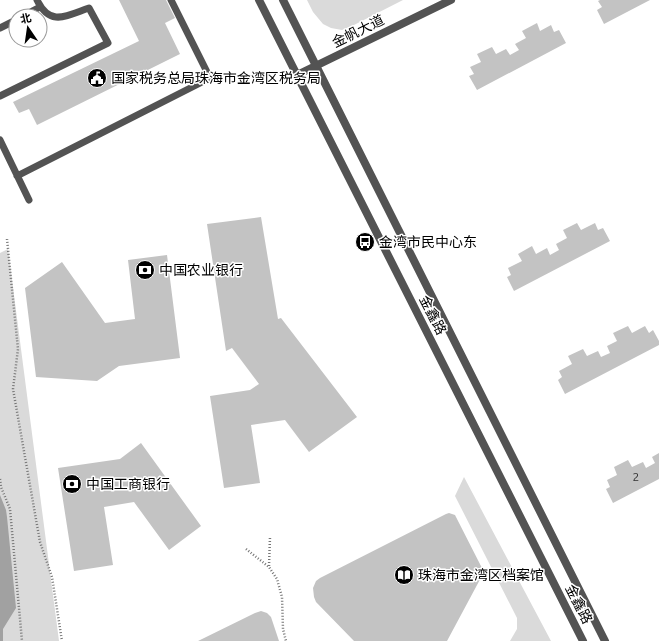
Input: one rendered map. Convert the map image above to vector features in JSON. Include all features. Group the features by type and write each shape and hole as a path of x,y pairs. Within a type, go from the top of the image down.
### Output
{"street":[{"name":"金鑫路","path":"259,0 579,637 583,641"},
{"name":"金鑫路","path":"283,0 605,641"},
{"name":"金帆大道","path":"297,76 451,0"},
{"path":"598,627 612,641"}],"lane":[{"path":"37,0 40,8"},
{"path":"17,176 210,78 171,0"},
{"path":"0,96 108,43 89,8 60,18 54,18 48,15"},
{"path":"0,140 29,200"}],"path":[{"path":"7,240 18,349 13,389 40,542 52,577 62,641"},
{"path":"0,479 1,487 10,509 22,641"},
{"path":"269,567 270,537"},
{"path":"246,549 269,567 277,579 282,597 283,629 286,641"}],"shaded area":[{"path":"307,0 403,0 342,30 331,28 323,24 313,12"},
{"path":"8,249 59,641 0,641 0,253"},
{"path":"464,477 551,641 510,641 517,629 517,618 455,496"},
{"path":"0,495 7,517 16,608 3,629 3,641 0,641"}],"building":[{"name":"国家税务总局珠海市金湾区税务局","path":"119,0 166,0 175,18 165,23 180,54 37,125 29,109 19,113 13,102 139,41"},
{"path":"650,0 604,24 597,10 602,7 598,1"},
{"path":"537,23 540,31 551,25 554,32 559,30 566,43 477,90 469,76 474,74 470,67 481,62 477,54 492,47 496,54 506,49 510,55 519,50 515,44 526,38 522,31"},
{"path":"261,217 278,319 281,318 357,417 309,452 285,420 251,425 260,483 224,488 210,396 250,390 259,384 232,348 226,351 207,224"},
{"path":"577,223 581,230 595,223 598,230 603,228 610,241 514,291 507,277 511,275 508,268 522,261 518,254 532,246 536,254 547,248 550,255 559,250 556,244 567,238 563,230"},
{"path":"167,255 180,358 119,366 97,381 36,377 25,288 62,262 105,323 135,319 128,260"},
{"path":"628,326 632,333 645,326 649,333 653,330 659,341 659,345 565,394 558,380 562,377 559,371 572,364 568,356 583,349 587,356 598,351 601,357 610,353 607,346 617,341 613,333"},
{"path":"141,443 201,526 169,550 134,502 104,507 113,565 74,571 58,468 120,459"},
{"path":"659,453 659,479 613,503 606,489 610,487 607,480 617,475 614,467 628,460 632,467 643,462 646,468 655,463 652,457"},
{"name":"珠海市金湾区档案馆","path":"449,513 455,515 484,572 447,641 354,641 316,602 313,588 316,581 320,578"},
{"path":"261,611 267,613 271,617 279,641 198,641 255,613"}],"place":[{"name":"国家税务总局珠海市金湾区税务局","path":"97,78"},
{"name":"金湾市民中心东","path":"365,242"},
{"name":"中国农业银行","path":"145,270"},
{"name":"中国工商银行","path":"72,484"},
{"name":"珠海市金湾区档案馆","path":"404,575"}]}
